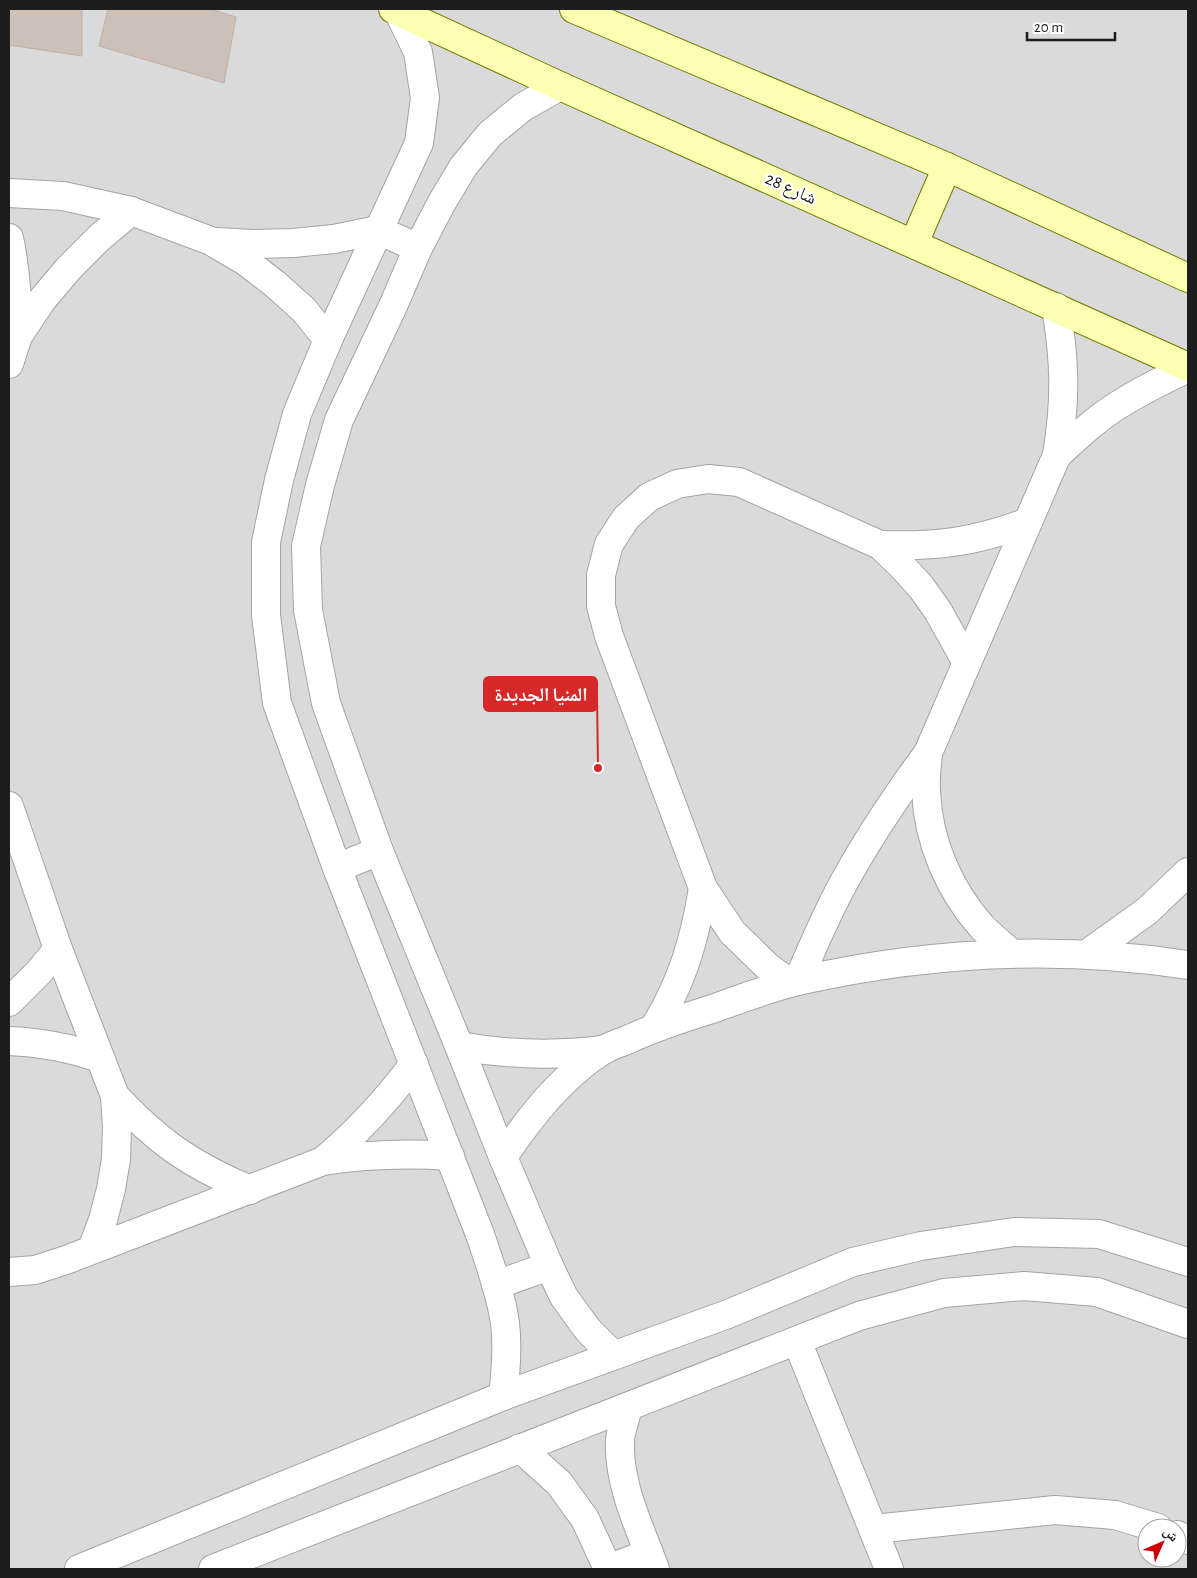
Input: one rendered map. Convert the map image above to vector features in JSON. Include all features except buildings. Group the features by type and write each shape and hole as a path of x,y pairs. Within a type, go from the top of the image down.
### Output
{"street":[{"path":"574,9 947,167 1188,278"},
{"path":"395,10 418,52 425,98 419,144 328,340 297,414 266,542 266,615 277,703 337,868 481,1237 496,1285 505,1322 507,1359 503,1396"},
{"name":"شارع 28","path":"395,10 560,86 1188,367"},
{"path":"560,86 523,106 490,134 463,167 418,248 339,420 320,485 306,546 308,610 326,702 379,851 460,1046 502,1157 564,1297 588,1330 613,1355"},
{"path":"914,243 947,167"},
{"path":"9,193 63,196 131,211 211,241 244,261 275,284 304,310 328,340"},
{"path":"9,364 18,336 42,300 69,268 99,238 131,211"},
{"path":"211,241 252,244 293,243 378,230 418,248"},
{"path":"9,238 18,299 18,336"},
{"path":"794,982 846,878 897,795 928,753 1057,455 1063,418 1064,381 1062,344 1056,307"},
{"path":"1057,455 1087,428 1119,404 1153,384 1188,367"},
{"path":"794,982 769,968 732,932 703,888 609,636 601,606 601,575 609,544 626,518 649,497 677,484 708,478 739,482 880,545 902,565 921,587 938,611 967,663"},
{"path":"880,545 940,545 970,540 1028,522"},
{"path":"928,753 926,790 930,828 942,864 959,897 982,927 1010,953"},
{"path":"9,806 58,949 115,1096 116,1158 108,1204 92,1249"},
{"path":"337,868 379,851"},
{"path":"1087,954 1147,912 1188,872"},
{"path":"654,1028 669,1003 684,968 698,918 703,888"},
{"path":"9,1002 39,972 58,949"},
{"path":"502,1157 538,1109 580,1068 604,1050 654,1028 794,982 876,966 939,958 1010,953 1087,954 1156,960 1188,966"},
{"path":"9,1041 40,1043 100,1058"},
{"path":"460,1046 517,1054 575,1053 604,1050"},
{"path":"323,1161 372,1116 414,1064"},
{"path":"115,1096 137,1120 162,1142 190,1161 219,1177 250,1190"},
{"path":"9,1272 35,1270 323,1161 354,1156 386,1154 450,1156"},
{"path":"79,1569 503,1396 728,1314 853,1262 921,1246 1014,1232 1100,1234 1188,1262"},
{"path":"496,1285 549,1266"},
{"path":"213,1569 859,1316 944,1294 1024,1286 1097,1292 1188,1324"},
{"path":"797,1341 889,1569"},
{"path":"520,1448 558,1483 585,1519 608,1569 652,1561 628,1500 622,1464 620,1439 628,1407"},
{"path":"874,1529 1055,1510 1115,1515 1137,1522"}],"shaded area":[{"path":"9,9 1188,9 1188,1569 9,1569"}],"place":[{"name":"المنيا الجديدة","path":"598,768"}]}
